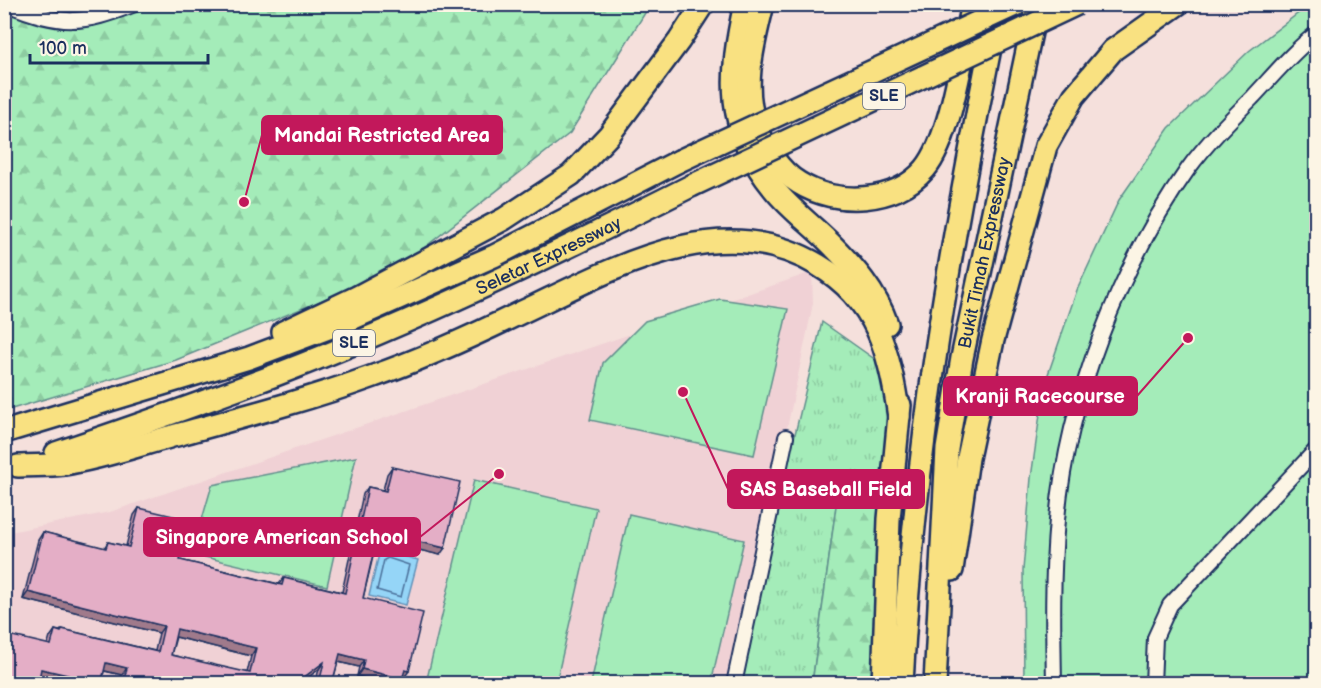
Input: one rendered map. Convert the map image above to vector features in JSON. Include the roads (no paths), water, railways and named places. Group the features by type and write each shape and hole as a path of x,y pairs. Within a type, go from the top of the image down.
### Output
{"highway":[{"path":"680,41 683,19 691,4"},
{"path":"249,358 286,330 357,297 504,219 571,175 609,135 680,41 703,4"},
{"path":"745,4 732,78 737,121 758,168 769,183 854,267 876,298 885,319 899,369 899,417 889,519 883,684"},
{"path":"763,4 754,44 749,86 755,124 773,159 796,182 828,196 848,198 881,195 896,189 924,170 933,157 941,142 973,4"},
{"name":"Bukit Timah Expressway","path":"902,684 907,580 935,355 970,146 999,4"},
{"path":"4,432 249,358 347,321 484,261 679,161 1017,4"},
{"name":"Seletar Expressway","path":"11,467 269,378 408,320 561,251 691,186 1077,4"},
{"path":"941,611 954,564 968,459 993,340 1046,146 1074,96 1113,50 1179,4"},
{"name":"Bukit Timah Expressway","path":"935,684 941,611 947,449 962,358 1037,9"},
{"path":"11,467 64,464 260,413 372,377 471,336 632,260 720,240 760,243 801,255 831,272 850,291 878,329 891,364 899,417"}],"street":[{"path":"7,4 62,21 90,21 135,4"},
{"path":"1054,684 1053,603 1057,518 1079,399 1106,321 1135,260 1188,169 1236,114 1317,34"},
{"path":"734,684 786,437"},
{"path":"1153,684 1155,638 1170,605 1317,450"}],"water":[{"path":"380,550 418,560 406,605 369,596"}],"place":[{"name":"Mandai Restricted Area","path":"244,202"},
{"name":"Kranji Racecourse","path":"1188,338"},
{"name":"SAS Baseball Field","path":"683,392"},
{"name":"Singapore American School","path":"499,474"}]}
